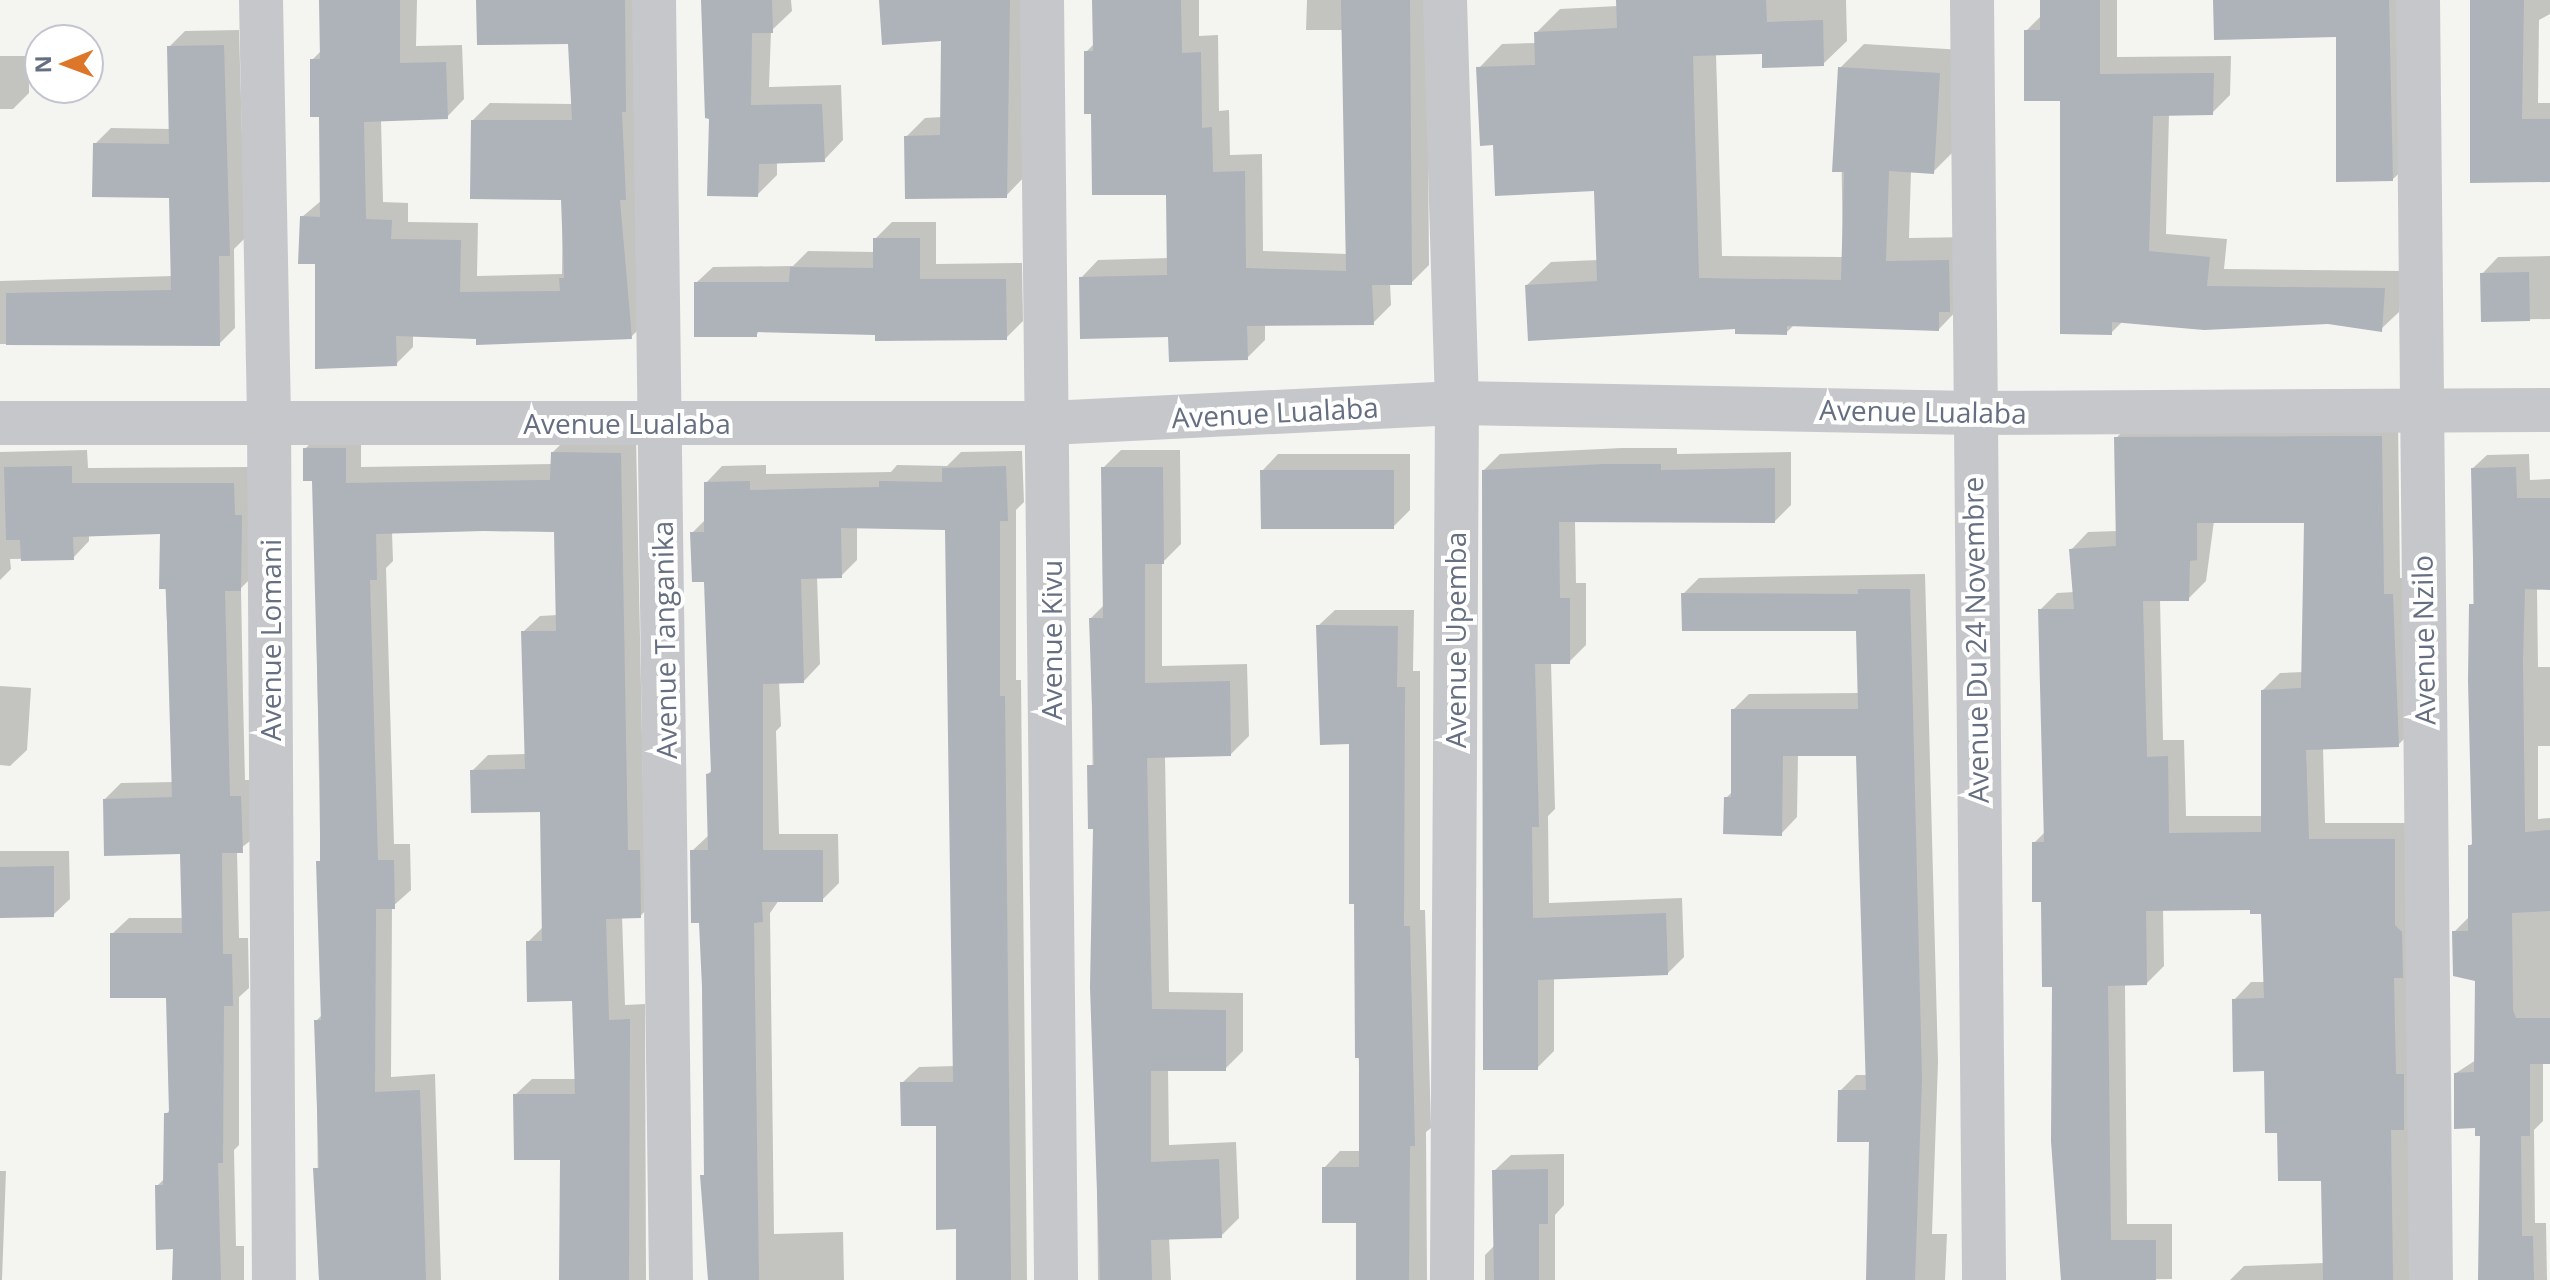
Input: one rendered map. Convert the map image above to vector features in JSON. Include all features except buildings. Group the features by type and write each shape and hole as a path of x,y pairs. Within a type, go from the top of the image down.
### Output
{"street":[{"name":"Avenue Lomani","path":"261,0 269,421 274,1280"},
{"name":"Avenue Tanganika","path":"654,0 671,1280"},
{"name":"Avenue Kivu","path":"1042,0 1056,1280"},
{"name":"Avenue Upemba","path":"1445,0 1457,403 1452,1280"},
{"name":"Avenue Du 24 Novembre","path":"1972,0 1972,413 1984,1280"},
{"name":"Avenue Nzilo","path":"2418,0 2431,1280"},
{"name":"Avenue Lualaba","path":"0,423 1049,423 1457,403 1972,413 2420,408 2550,410"}]}
